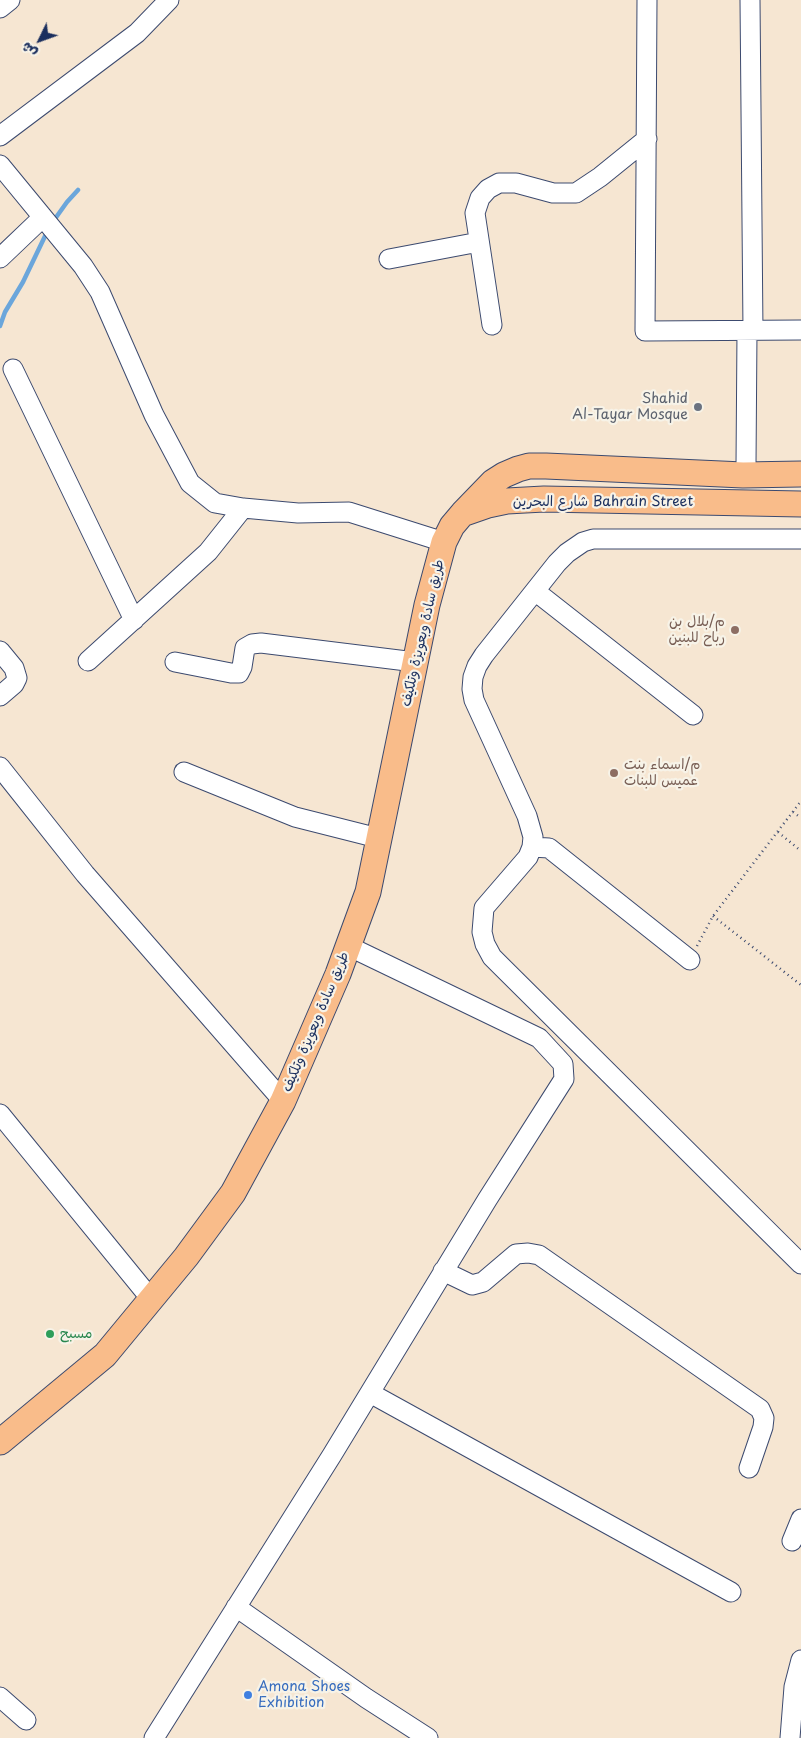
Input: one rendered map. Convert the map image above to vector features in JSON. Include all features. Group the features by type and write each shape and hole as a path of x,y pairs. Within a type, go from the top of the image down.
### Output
{"main road":[{"name":"شارع البحرين Bahrain Street","path":"463,514 493,482 518,469 546,466 743,475 801,474"},
{"path":"577,501 568,490 567,484 570,478 584,468"},
{"name":"شارع البحرين Bahrain Street","path":"463,514 488,505 507,501 544,499 801,504"},
{"name":"طريق سادة وبعويزة وتلكيف","path":"0,1442 105,1355 151,1300 233,1194 284,1101 338,974 368,892 427,605 444,542 452,526 463,514"}],"street":[{"path":"0,8 10,0"},
{"path":"0,136 137,33 168,0"},
{"path":"647,0 645,331 801,330"},
{"path":"743,475 746,465 750,331 750,0"},
{"path":"492,325 475,213 480,198 488,188 499,183 516,183 553,193 576,193 600,177 647,139"},
{"path":"0,165 83,266 100,292 154,415 190,483 215,502 243,508 298,513 349,512 444,542"},
{"path":"0,258 44,220"},
{"path":"389,259 479,242"},
{"path":"13,369 134,620"},
{"path":"88,661 208,552 243,508"},
{"path":"799,541 593,539 583,542 567,552 477,666 472,689 474,700 527,816 533,837 532,847 523,864 484,908 482,932 485,944 492,957 801,1264"},
{"path":"535,591 693,715"},
{"path":"175,662 231,673 239,672 242,667 245,648 252,644 261,643 415,662"},
{"path":"0,651 14,668 17,678 14,684 0,696"},
{"path":"0,767 85,874 284,1101"},
{"path":"184,772 295,817 378,838"},
{"path":"532,847 550,848 690,960"},
{"path":"154,1738 370,1393 486,1200 564,1079 563,1064 539,1038 348,946"},
{"path":"0,1114 151,1300"},
{"path":"443,1271 472,1285 483,1282 516,1254 528,1253 539,1255 760,1409 764,1418 763,1427 749,1468"},
{"path":"370,1393 731,1592"},
{"path":"792,1541 801,1519"},
{"path":"236,1606 366,1698 428,1738"},
{"path":"790,1738 794,1687 801,1660"},
{"path":"0,1697 26,1720"}],"path":[{"path":"690,960 713,916 801,801"},
{"path":"793,812 801,818"},
{"path":"778,832 801,851"},
{"path":"713,916 801,985"}],"waterway":[{"path":"52,223 78,190"},
{"path":"0,326 5,312 23,282 47,232"}],"place":[{"name":"Shahid Al-Tayar Mosque","path":"698,407"},
{"name":"م/بلال بن رباح للبنين","path":"735,630"},
{"name":"م/اسماء بنت عميس للبنات","path":"614,773"},
{"name":"مسبح","path":"50,1334"},
{"name":"Amona Shoes Exhibition","path":"248,1695"}]}
